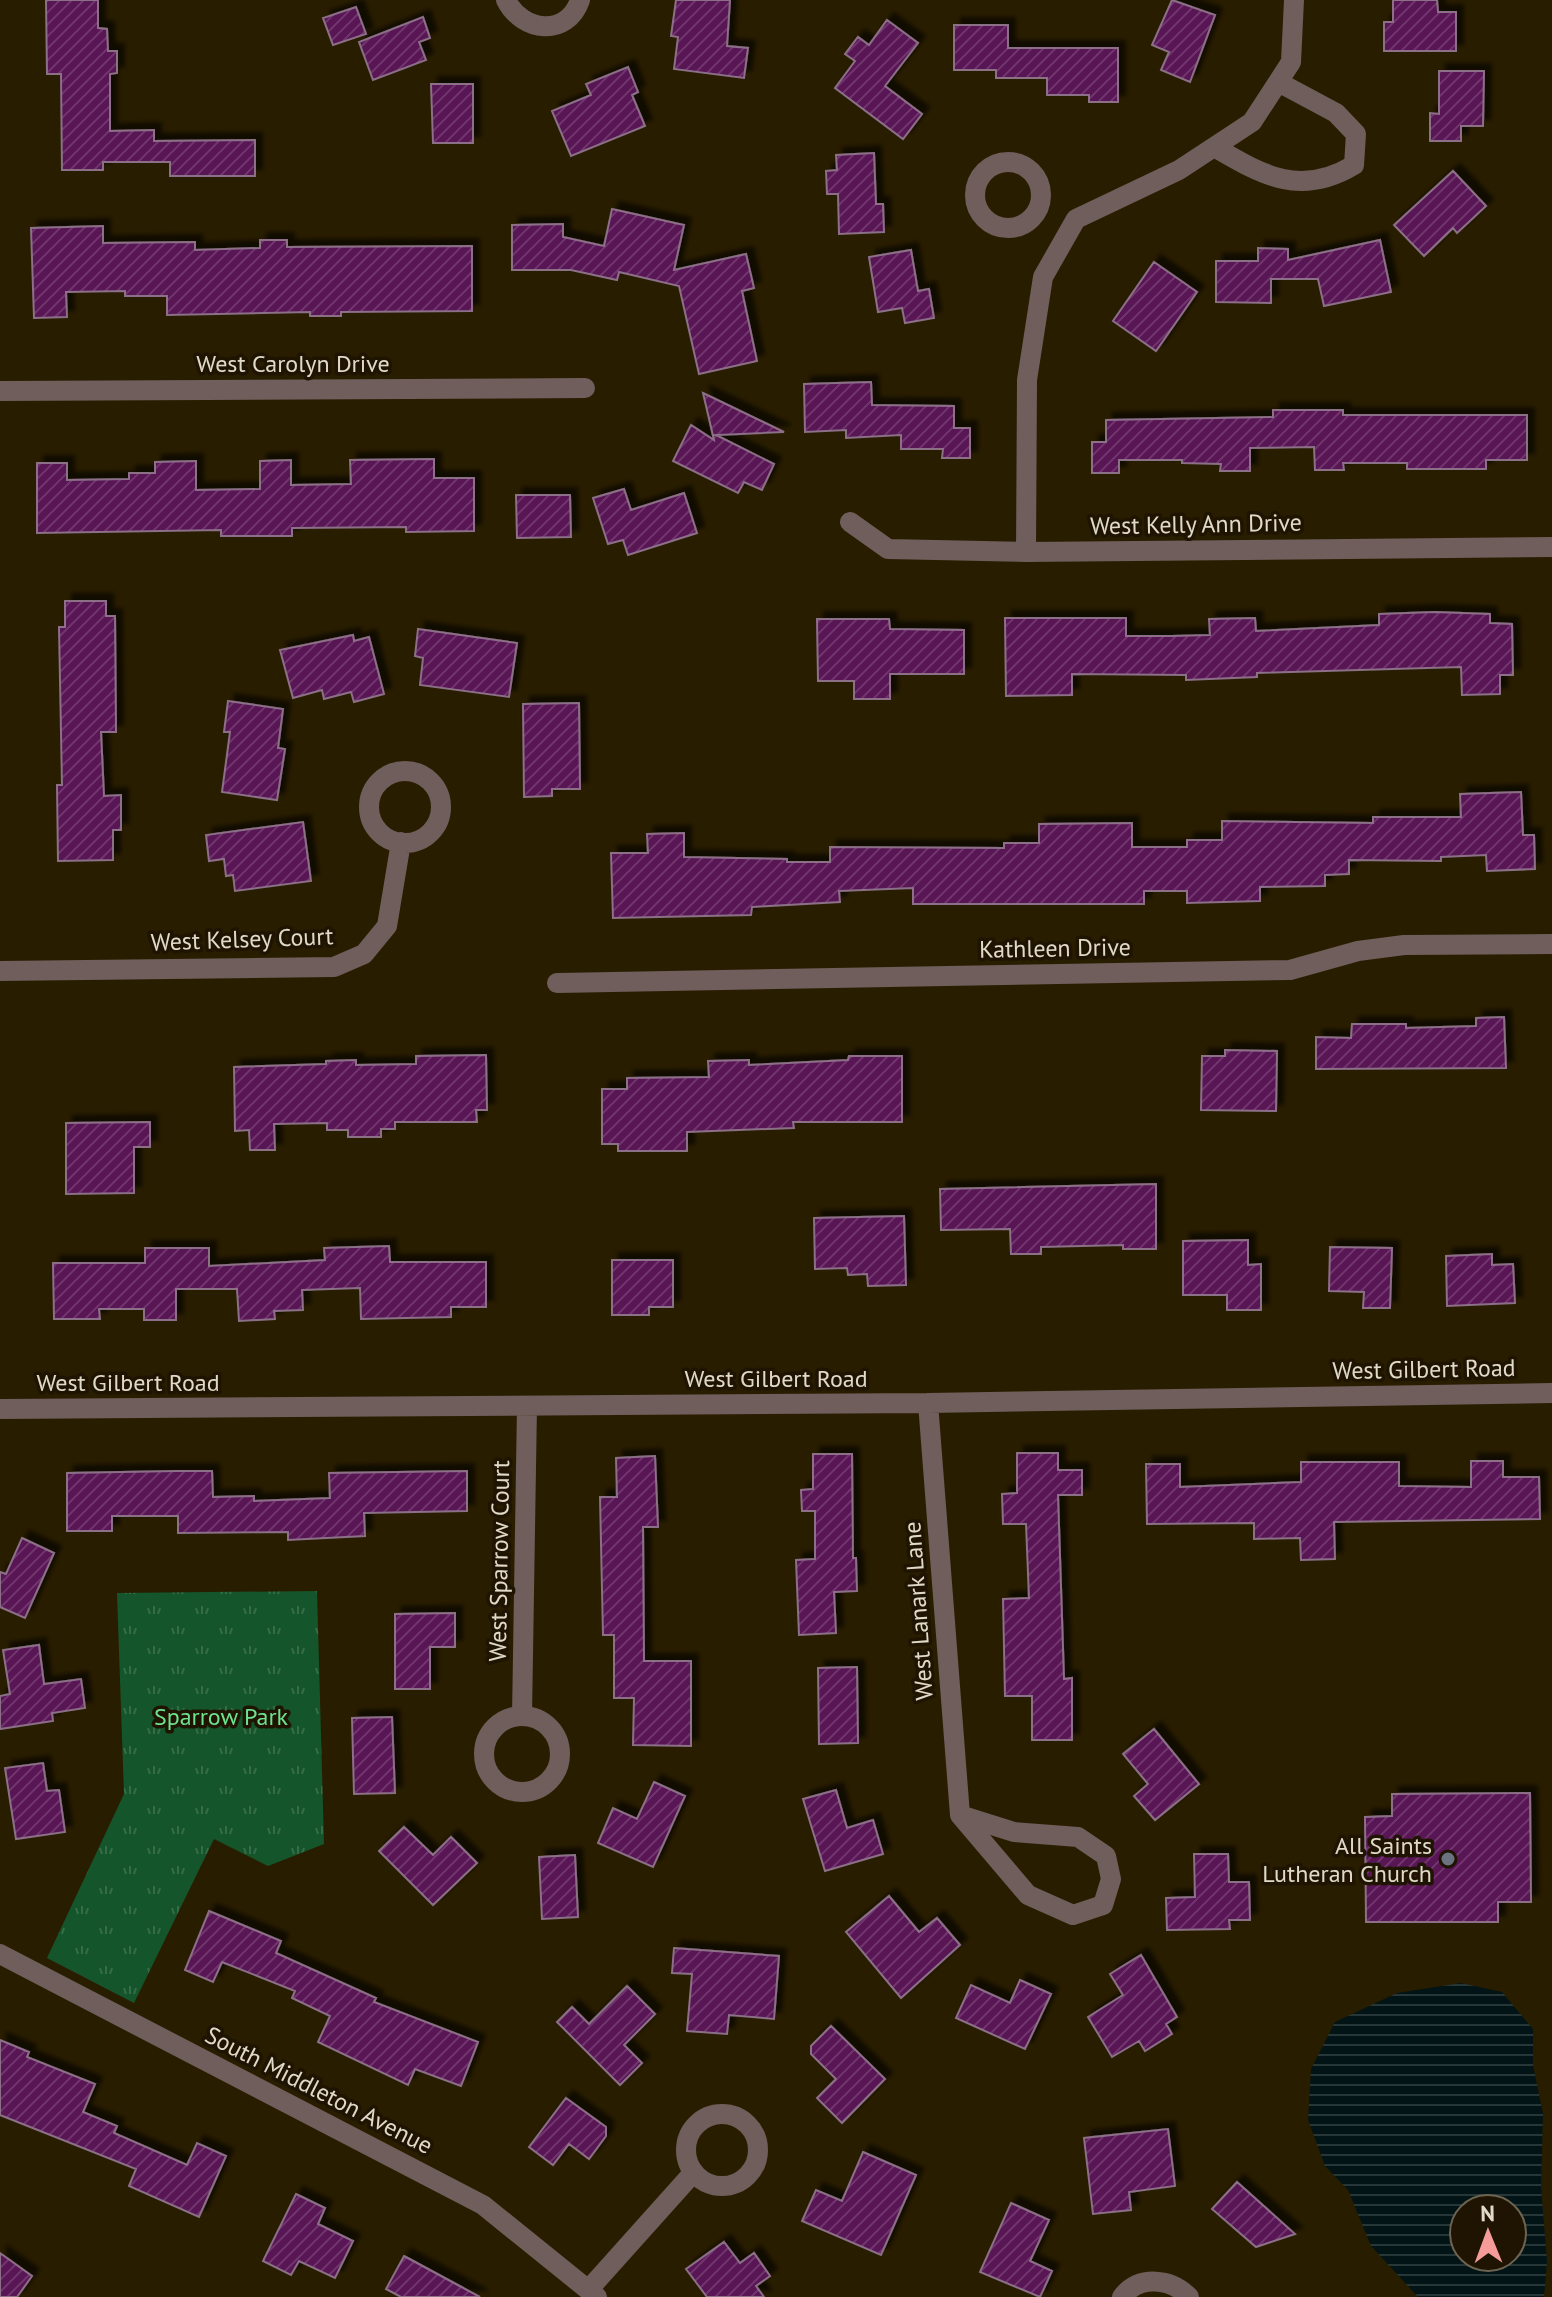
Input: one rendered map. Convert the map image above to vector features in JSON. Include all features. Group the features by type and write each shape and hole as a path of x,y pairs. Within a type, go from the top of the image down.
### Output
{"street":[{"path":"506,0 524,23 538,27 553,27 567,20 580,0"},
{"path":"1026,552 1027,380 1043,277 1076,219 1216,148 1252,122 1291,62 1294,0"},
{"path":"1216,148 1260,174 1289,181 1332,178 1354,165 1356,134 1336,113 1280,83"},
{"path":"1034,218 1064,241"},
{"name":"West Carolyn Drive","path":"0,391 585,388"},
{"name":"West Kelly Ann Drive","path":"850,522 888,549 1026,552 1552,547"},
{"name":"West Kelsey Court","path":"0,971 334,967 364,954 387,926 401,842"},
{"name":"Kathleen Drive","path":"557,983 1290,970 1358,951 1404,945 1552,944"},
{"name":"West Gilbert Road","path":"0,1409 928,1403 1552,1393"},
{"name":"West Lanark Lane","path":"928,1403 960,1815"},
{"name":"West Sparrow Court","path":"522,1716 527,1406"},
{"path":"960,1815 1014,1832 1078,1837 1106,1856 1111,1879 1103,1905 1073,1915 1028,1895 960,1815"},
{"name":"South Middleton Avenue","path":"0,1954 483,2205 594,2293"},
{"path":"594,2293 693,2173"},
{"path":"1122,2297 1133,2287 1148,2281 1163,2282 1189,2297"}],"green space":[{"name":"Sparrow Park","path":"317,1591 324,1844 268,1866 214,1839 134,2003 47,1958 124,1794 117,1593"}],"shaded area":[{"path":"1461,1983 1502,1992 1533,2029 1533,2065 1543,2114 1541,2187 1547,2262 1544,2297 1418,2297 1371,2246 1348,2190 1325,2166 1308,2120 1311,2069 1335,2022 1397,1993"}],"building":[{"path":"46,0 98,0 98,28 107,29 108,51 117,51 117,73 110,74 110,131 154,130 154,141 255,140 255,176 170,176 170,162 103,162 103,170 62,170 61,74 47,74"},
{"path":"676,0 730,0 727,46 748,48 744,78 674,69 678,37 671,36"},
{"path":"1172,0 1215,15 1190,82 1161,70 1169,52 1152,45"},
{"path":"1393,0 1437,0 1438,12 1456,12 1456,51 1384,51 1384,22 1393,22"},
{"path":"356,7 366,34 333,45 323,18"},
{"path":"423,17 430,38 419,42 426,60 373,80 359,42"},
{"path":"887,20 918,43 885,86 922,114 903,139 835,88 855,61 845,54 858,37 869,45"},
{"path":"954,25 1008,25 1008,48 1118,48 1118,102 1089,102 1089,95 1047,95 1047,78 996,78 996,70 954,70"},
{"path":"628,67 638,92 632,95 645,126 571,156 552,111 591,95 586,84"},
{"path":"1439,71 1484,71 1483,126 1461,126 1461,141 1430,141 1430,113 1439,114"},
{"path":"431,84 473,84 473,143 433,143"},
{"path":"874,153 876,204 883,204 884,232 839,234 838,194 827,194 826,171 837,170 836,155"},
{"path":"1453,171 1486,206 1457,233 1453,228 1424,256 1394,225"},
{"path":"612,209 684,225 674,270 746,254 754,288 742,291 757,361 699,374 679,286 619,272 617,280 571,270 512,270 512,225 563,224 563,237 604,246"},
{"path":"103,226 103,243 195,242 195,250 260,248 260,240 287,240 287,247 472,246 472,311 341,312 341,316 310,316 310,312 167,315 167,296 125,296 125,291 66,292 67,317 34,318 31,228"},
{"path":"1380,240 1391,292 1324,306 1318,279 1271,279 1271,303 1216,302 1216,261 1258,261 1258,248 1288,249 1288,260"},
{"path":"911,250 918,291 929,289 934,318 905,323 902,308 878,312 869,257"},
{"path":"1154,262 1197,292 1156,351 1113,321"},
{"path":"871,382 872,405 954,406 954,428 970,428 970,458 942,458 943,449 901,449 901,435 846,438 846,430 805,432 804,384"},
{"path":"703,393 784,432 716,435 774,464 762,490 744,482 738,493 673,461 691,425 714,440"},
{"path":"1273,410 1343,410 1343,415 1527,415 1527,460 1486,460 1486,469 1407,469 1407,463 1343,463 1344,470 1315,470 1314,447 1250,448 1250,471 1220,471 1221,464 1182,463 1182,460 1119,460 1119,473 1092,473 1092,442 1106,442 1106,420 1273,417"},
{"path":"434,459 434,478 474,478 474,531 406,532 406,527 292,528 292,536 221,536 221,530 37,533 37,463 67,463 67,480 129,479 129,473 155,473 155,462 196,461 196,490 260,489 260,461 291,460 291,485 351,484 350,460"},
{"path":"624,489 631,510 684,493 697,533 628,555 623,540 608,544 593,498"},
{"path":"516,495 570,495 571,537 517,538"},
{"path":"65,601 106,601 106,616 115,616 116,732 101,732 104,796 121,795 121,830 113,830 113,860 58,861 57,785 62,785 59,627 65,627"},
{"path":"1379,614 1490,614 1490,623 1512,624 1513,675 1500,675 1500,694 1462,695 1461,667 1257,673 1257,677 1186,680 1186,675 1072,674 1072,695 1006,696 1005,618 1126,618 1126,636 1172,636 1210,635 1209,619 1255,618 1256,631 1379,625"},
{"path":"817,619 889,619 890,629 964,630 964,674 890,674 890,699 854,699 854,681 818,681"},
{"path":"418,629 517,643 509,697 420,685 423,658 415,656"},
{"path":"353,635 354,641 369,637 384,694 354,702 351,692 324,699 322,690 293,698 280,650"},
{"path":"228,701 283,709 278,748 285,749 277,800 222,792 230,732 224,732"},
{"path":"579,703 580,789 552,789 552,796 524,797 523,704"},
{"path":"1521,792 1523,835 1534,835 1535,869 1487,871 1486,855 1441,857 1441,861 1349,860 1349,874 1325,875 1325,886 1260,887 1260,901 1187,903 1187,891 1144,891 1144,904 913,904 913,888 839,891 840,902 752,907 751,915 613,918 611,853 648,853 647,834 684,833 684,857 787,859 787,862 830,862 830,847 1004,848 1004,843 1039,843 1039,824 1132,823 1132,847 1187,847 1187,840 1222,840 1222,821 1373,823 1373,817 1461,817 1460,794"},
{"path":"303,822 311,881 235,891 233,875 226,876 224,859 209,861 206,835"},
{"path":"1504,1017 1506,1068 1316,1069 1316,1037 1351,1038 1352,1024 1406,1024 1406,1028 1476,1026 1476,1018"},
{"path":"1225,1050 1277,1051 1276,1111 1201,1110 1202,1056 1225,1056"},
{"path":"486,1055 487,1110 476,1110 477,1122 395,1122 395,1129 381,1129 381,1137 348,1137 348,1130 327,1130 327,1123 274,1124 275,1150 250,1150 249,1130 235,1131 234,1067 356,1060 356,1065 416,1064 416,1056"},
{"path":"849,1056 902,1056 902,1122 793,1122 794,1128 687,1132 687,1151 618,1151 618,1144 602,1144 602,1089 627,1089 627,1078 709,1077 708,1061 749,1060 749,1065 848,1060"},
{"path":"150,1122 150,1147 134,1147 134,1193 66,1194 66,1123"},
{"path":"1156,1184 1156,1249 1123,1249 1123,1245 1041,1247 1041,1254 1011,1254 1010,1229 941,1230 940,1189"},
{"path":"904,1216 906,1285 868,1286 867,1274 848,1275 847,1268 815,1269 814,1218"},
{"path":"1248,1240 1248,1265 1261,1264 1261,1310 1227,1310 1227,1295 1183,1295 1183,1241"},
{"path":"389,1246 390,1262 486,1262 486,1307 451,1307 451,1317 361,1319 360,1288 302,1290 303,1310 274,1311 275,1319 239,1321 237,1289 176,1289 176,1320 144,1320 144,1309 99,1309 100,1319 54,1319 53,1263 145,1263 145,1248 209,1248 209,1266 325,1260 324,1248"},
{"path":"1330,1247 1392,1248 1390,1308 1363,1308 1364,1292 1329,1291"},
{"path":"1492,1254 1492,1265 1513,1264 1515,1303 1447,1306 1446,1256"},
{"path":"612,1260 673,1260 673,1307 649,1307 649,1315 612,1315"},
{"path":"1017,1453 1058,1453 1058,1470 1082,1470 1082,1495 1058,1495 1064,1679 1072,1678 1072,1740 1032,1740 1032,1696 1005,1696 1003,1599 1029,1598 1026,1524 1003,1524 1002,1494 1017,1493"},
{"path":"813,1454 852,1454 853,1558 856,1558 857,1591 834,1592 836,1633 799,1635 796,1560 815,1559 815,1511 802,1511 801,1490 813,1489"},
{"path":"655,1456 658,1527 643,1527 644,1661 691,1661 691,1746 633,1745 634,1698 614,1698 614,1635 603,1635 600,1497 617,1497 616,1458"},
{"path":"1471,1461 1503,1461 1503,1477 1539,1477 1540,1519 1334,1522 1335,1559 1301,1560 1300,1538 1254,1539 1254,1523 1147,1524 1146,1464 1180,1464 1180,1487 1301,1482 1301,1462 1399,1462 1399,1486 1471,1487"},
{"path":"212,1471 213,1497 254,1496 254,1501 330,1498 329,1473 467,1471 467,1511 364,1513 365,1536 288,1540 288,1532 178,1533 178,1516 112,1516 112,1531 67,1531 67,1473"},
{"path":"22,1538 54,1553 25,1618 0,1607 0,1572 6,1574"},
{"path":"455,1613 455,1647 430,1647 430,1689 395,1689 395,1614"},
{"path":"39,1645 44,1684 81,1679 85,1708 52,1713 53,1721 0,1729 0,1696 10,1694 3,1650"},
{"path":"857,1667 858,1743 819,1744 818,1668"},
{"path":"392,1717 395,1793 354,1794 352,1718"},
{"path":"1154,1729 1199,1784 1155,1820 1134,1796 1148,1784 1123,1754"},
{"path":"43,1763 47,1791 59,1790 65,1832 16,1839 5,1768"},
{"path":"654,1782 685,1796 653,1867 598,1843 613,1808 637,1819"},
{"path":"836,1790 847,1828 873,1820 883,1854 825,1871 803,1799"},
{"name":"All Saints Lutheran Church","path":"1530,1793 1531,1902 1498,1902 1498,1922 1366,1922 1365,1817 1392,1816 1392,1794"},
{"path":"404,1827 433,1855 451,1837 477,1863 433,1905 379,1851"},
{"path":"1194,1854 1228,1854 1229,1882 1249,1882 1250,1920 1229,1920 1230,1929 1167,1930 1166,1898 1195,1897"},
{"path":"575,1855 578,1917 542,1919 539,1857"},
{"path":"889,1896 919,1932 937,1918 960,1945 901,1998 846,1932"},
{"path":"209,1911 281,1941 276,1953 376,1998 374,2002 478,2042 461,2086 415,2069 408,2085 318,2042 330,2016 292,1998 295,1991 222,1962 213,1982 185,1970"},
{"path":"674,1948 779,1956 774,2019 729,2015 727,2034 687,2031 692,1974 672,1973"},
{"path":"1141,1955 1177,2017 1166,2024 1172,2034 1145,2051 1139,2041 1112,2057 1088,2017 1123,1995 1110,1974"},
{"path":"1020,1980 1051,1994 1025,2049 956,2018 971,1985 1010,2003"},
{"path":"627,1986 655,2014 624,2045 642,2063 620,2085 557,2022 572,2007 589,2024"},
{"path":"831,2026 885,2079 842,2123 817,2098 836,2079 811,2054 811,2046"},
{"path":"0,2040 29,2052 27,2057 95,2084 83,2112 117,2126 114,2133 187,2165 197,2143 226,2156 199,2217 129,2186 136,2169 0,2115"},
{"path":"566,2098 606,2127 606,2136 589,2159 569,2144 553,2165 529,2147"},
{"path":"1168,2129 1175,2186 1129,2192 1131,2210 1093,2214 1084,2138"},
{"path":"863,2152 916,2175 881,2255 802,2221 816,2190 842,2201"},
{"path":"1237,2182 1295,2234 1256,2247 1212,2209"},
{"path":"296,2194 325,2208 318,2224 353,2241 335,2278 299,2261 291,2275 263,2261"},
{"path":"1011,2203 1049,2220 1030,2261 1052,2271 1040,2297 980,2272"},
{"path":"724,2242 740,2263 754,2253 770,2276 756,2286 764,2297 707,2297 686,2269"},
{"path":"0,2253 32,2276 17,2297 0,2297"},
{"path":"404,2256 480,2297 401,2297 386,2289"}],"place":[{"name":"All Saints Lutheran Church","path":"1448,1859"}]}
